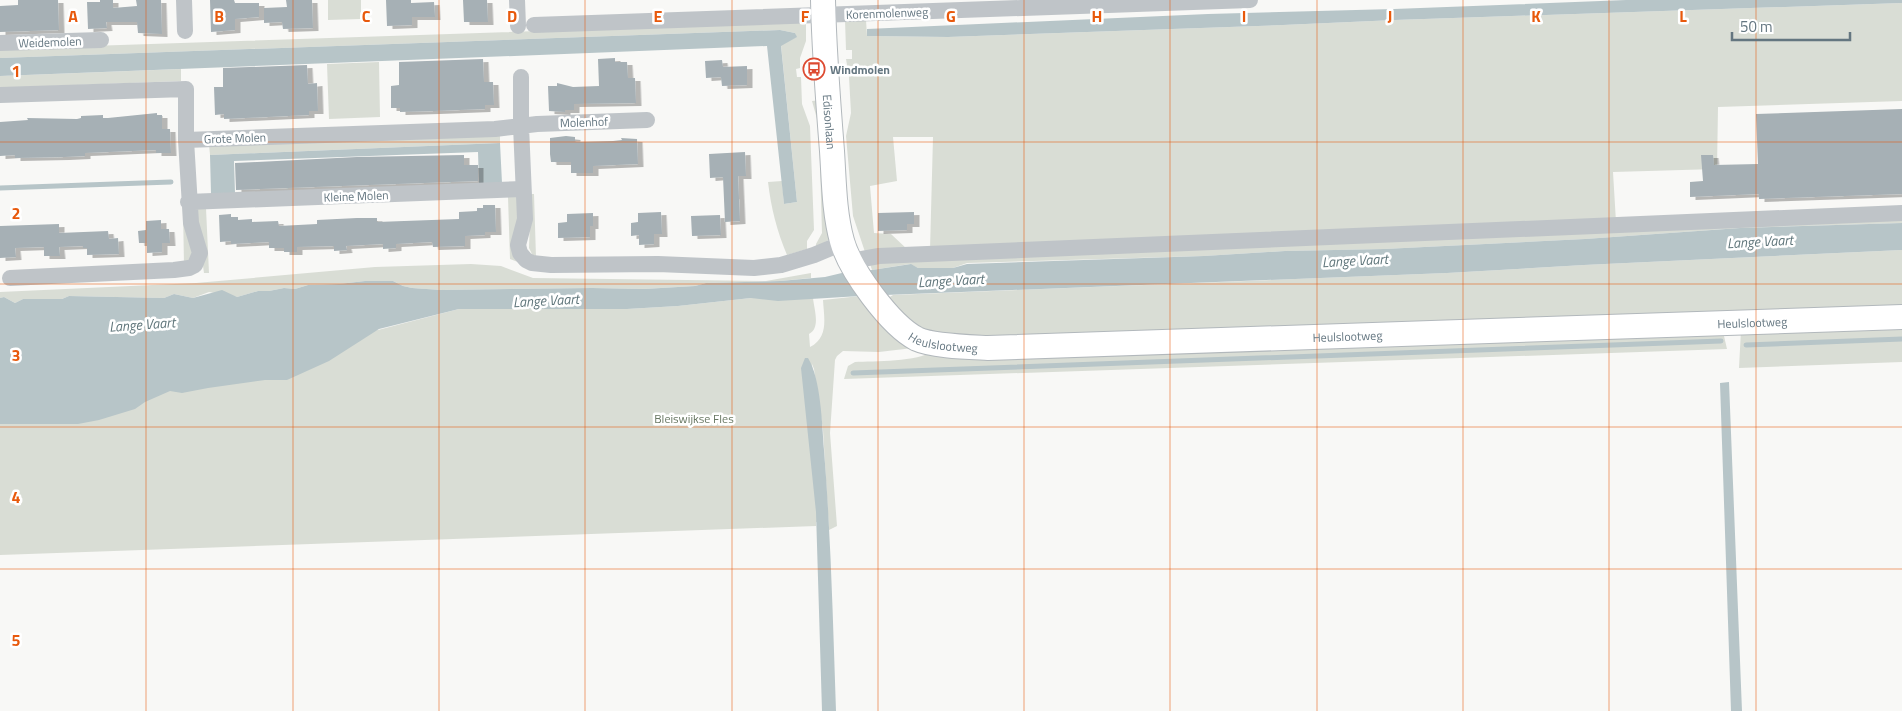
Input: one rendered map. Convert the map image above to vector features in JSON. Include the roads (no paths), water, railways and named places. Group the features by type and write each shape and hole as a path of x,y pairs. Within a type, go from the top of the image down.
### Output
{"street":[{"path":"184,0 185,31"},
{"path":"517,0 526,25 823,8"},
{"name":"Korenmolenweg","path":"823,8 1250,0"},
{"name":"Edisonlaan","path":"823,8 835,196 847,252"},
{"name":"Weidemolen","path":"0,44 100,40"},
{"path":"521,77 525,219 518,249 526,260 532,263 551,265 658,264 754,268 781,265 814,255 847,252 878,256 1902,213"},
{"name":"Grote Molen","path":"0,95 186,89 186,140 495,129 521,126"},
{"name":"Molenhof","path":"521,126 647,120"},
{"path":"10,278 189,268 195,265 200,253 191,222 188,202 186,140"},
{"name":"Kleine Molen","path":"188,202 523,189"},
{"name":"Heulslootweg","path":"847,252 882,310 904,331 918,340 950,346 988,348 1902,316"}],"water":[{"path":"1626,0 1902,0 1902,3 948,37 867,36 867,29 1208,14"},
{"path":"780,30 795,33 797,37 781,46 797,202 784,204 767,46 0,76 0,58"},
{"path":"500,143 502,183 479,184 478,152 234,161 235,193 211,194 210,155"},
{"name":"Lange Vaart","path":"1902,223 1902,250 1447,273 860,296 778,301 751,298 678,306 627,309 459,309 379,329 329,361 287,380 265,380 182,393 170,391 145,402 135,409 78,424 0,424 0,298 4,297 15,303 23,299 62,299 69,296 164,298 174,294 193,298 222,290 237,297 258,291 365,281 393,281 412,288 441,290 644,289 695,286 706,283 780,281 825,277 846,272 911,264 918,268 953,268 967,264 1204,256 1285,251 1384,249 1585,239 1740,228"},
{"path":"805,358 808,358 816,378 821,415 830,548 836,711 822,711 816,512 801,368"},
{"path":"1729,382 1742,711 1731,711 1720,383"}],"waterway":[{"path":"0,188 171,182"},
{"path":"1746,345 1902,339"},
{"path":"853,373 1721,341"}],"place":[{"name":"Windmolen","path":"814,69"}],"park label":[{"name":"Bleiswijkse Fles","path":"694,418"}]}
